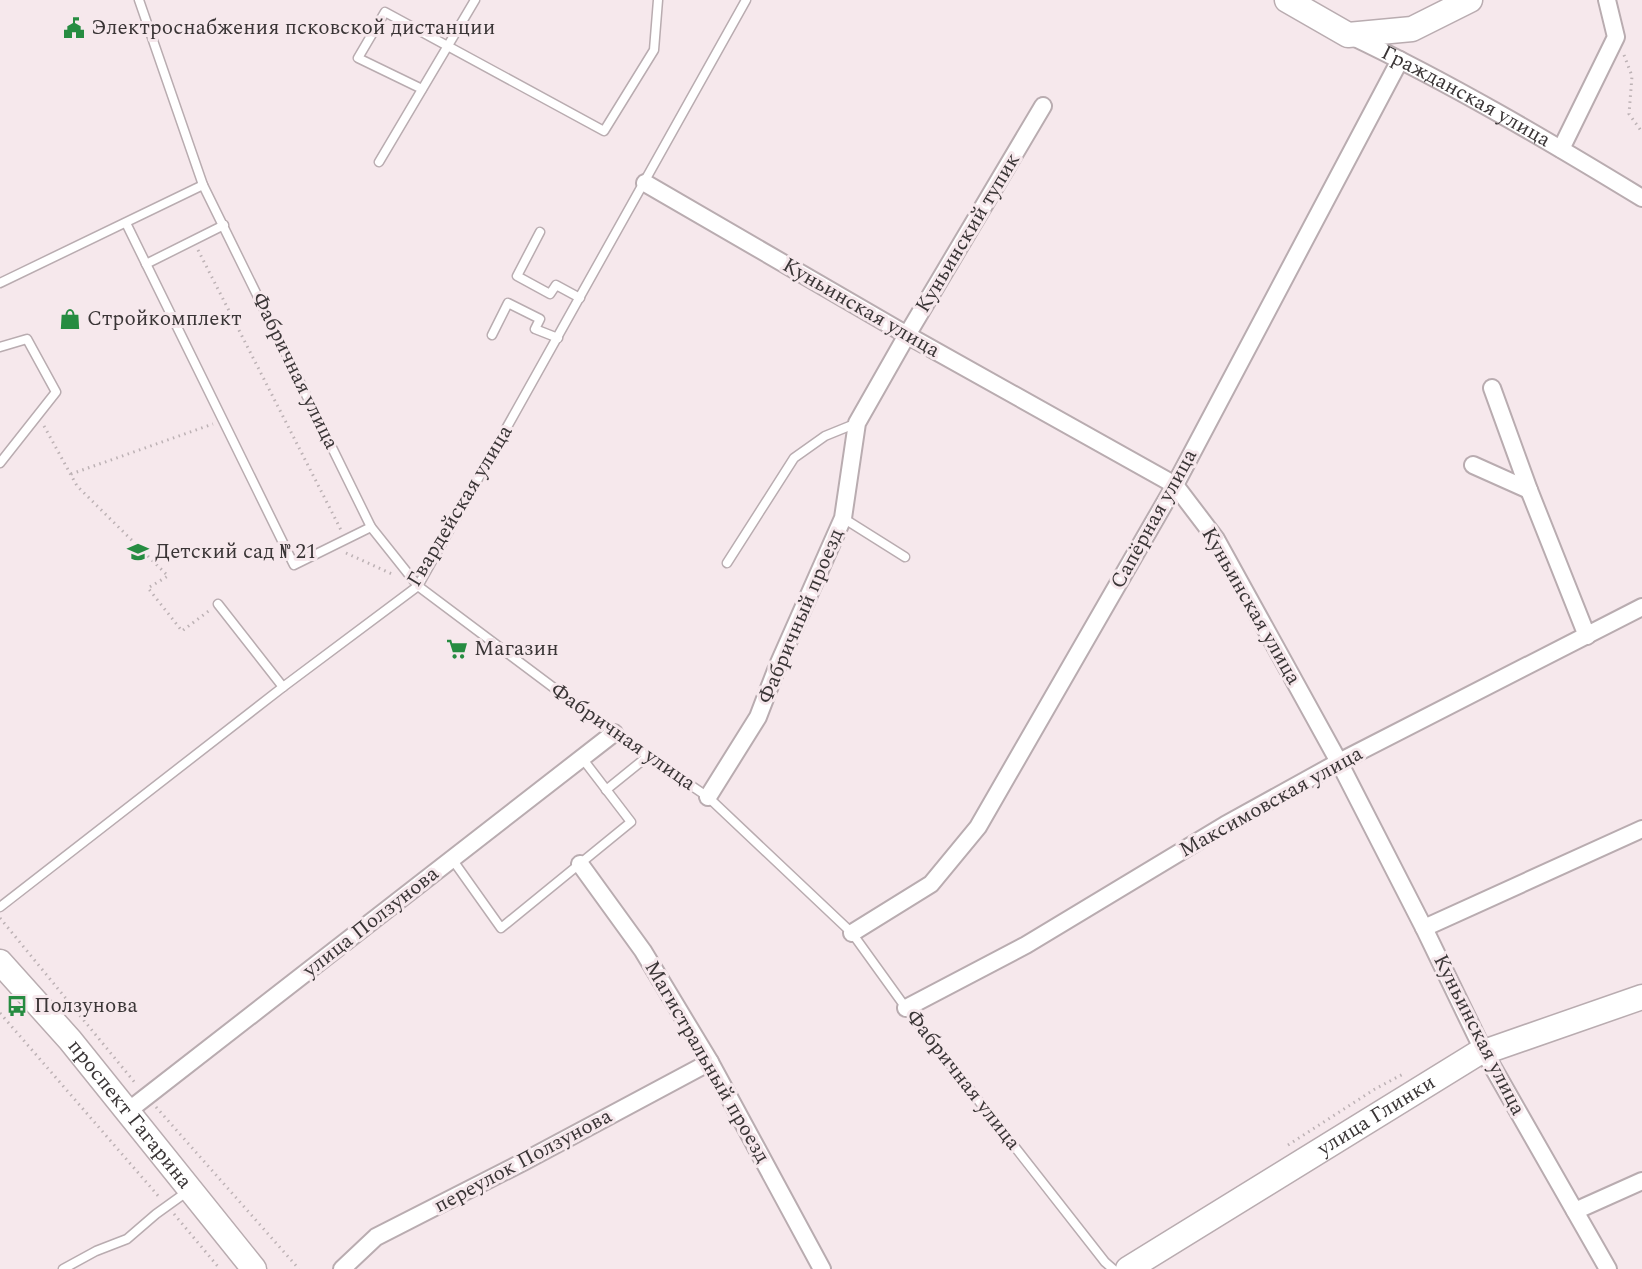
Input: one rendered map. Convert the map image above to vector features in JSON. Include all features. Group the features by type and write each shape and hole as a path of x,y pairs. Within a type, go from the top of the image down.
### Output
{"street":[{"name":"Гражданская улица","path":"1287,0 1562,149 1642,198"},
{"path":"1562,149 1616,37 1608,0"},
{"path":"1348,35 1412,29 1464,1"},
{"name":"Сапёрная улица","path":"852,933 931,884 978,827 1175,485 1400,60"},
{"name":"Куньинский тупик","path":"857,423 1043,106"},
{"name":"Куньинская улица","path":"645,183 907,335 1175,485 1216,539 1339,762 1483,1050 1608,1269"},
{"path":"1492,388 1529,490 1587,636"},
{"name":"Фабричный проезд","path":"708,797 758,717 778,665 843,518 857,423"},
{"path":"1473,465 1529,490"},
{"name":"Максимовская улица","path":"906,1008 1026,945 1225,825 1339,762 1642,607"},
{"name":"улица Ползунова","path":"128,1111 614,733"},
{"path":"1424,928 1642,829"},
{"name":"Магистральный проезд","path":"580,864 644,951 710,1062 822,1269"},
{"name":"проспект Гагарина","path":"0,962 70,1040 254,1269"},
{"name":"улица Глинки","path":"1128,1269 1483,1050 1487,1051 1642,997"},
{"name":"переулок Ползунова","path":"342,1269 376,1238 710,1062"},
{"path":"1575,1212 1642,1181"}],"lane":[{"name":"Фабричная улица","path":"139,0 203,185 371,527 418,586 614,733 708,797 852,933 906,1008 1105,1262 1113,1269"},
{"path":"379,162 475,0"},
{"path":"422,89 358,58 385,12 604,131 654,50 658,0"},
{"name":"Гвардейская улица","path":"0,907 283,687 418,586 746,0"},
{"path":"0,283 203,185"},
{"path":"126,223 294,565 371,527"},
{"path":"146,264 224,225"},
{"path":"540,232 517,276 550,294 556,285 580,298"},
{"path":"492,335 508,303 540,319 535,329 558,338"},
{"path":"0,347 27,339 56,392 0,463"},
{"path":"727,563 794,458 825,436 857,423"},
{"path":"843,518 905,557"},
{"path":"218,604 283,687"},
{"path":"606,790 648,756"},
{"path":"453,859 501,928 631,822 582,758"},
{"path":"63,1269 96,1251 127,1239 191,1189"}],"path":[{"path":"1616,37 1632,76 1629,114 1642,132"},
{"path":"194,240 346,540"},
{"path":"38,416 78,486 168,576 148,588 182,631 218,604"},
{"path":"71,474 223,421"},
{"path":"332,546 418,586"},
{"path":"0,1013 220,1269"}],"place":[{"name":"Электроснабжения псковской дистанции","path":"74,28"},
{"name":"Стройкомплект","path":"70,319"},
{"name":"Детский сад № 21","path":"138,552"},
{"name":"Магазин","path":"457,649"},
{"name":"Ползунова","path":"17,1006"}]}
